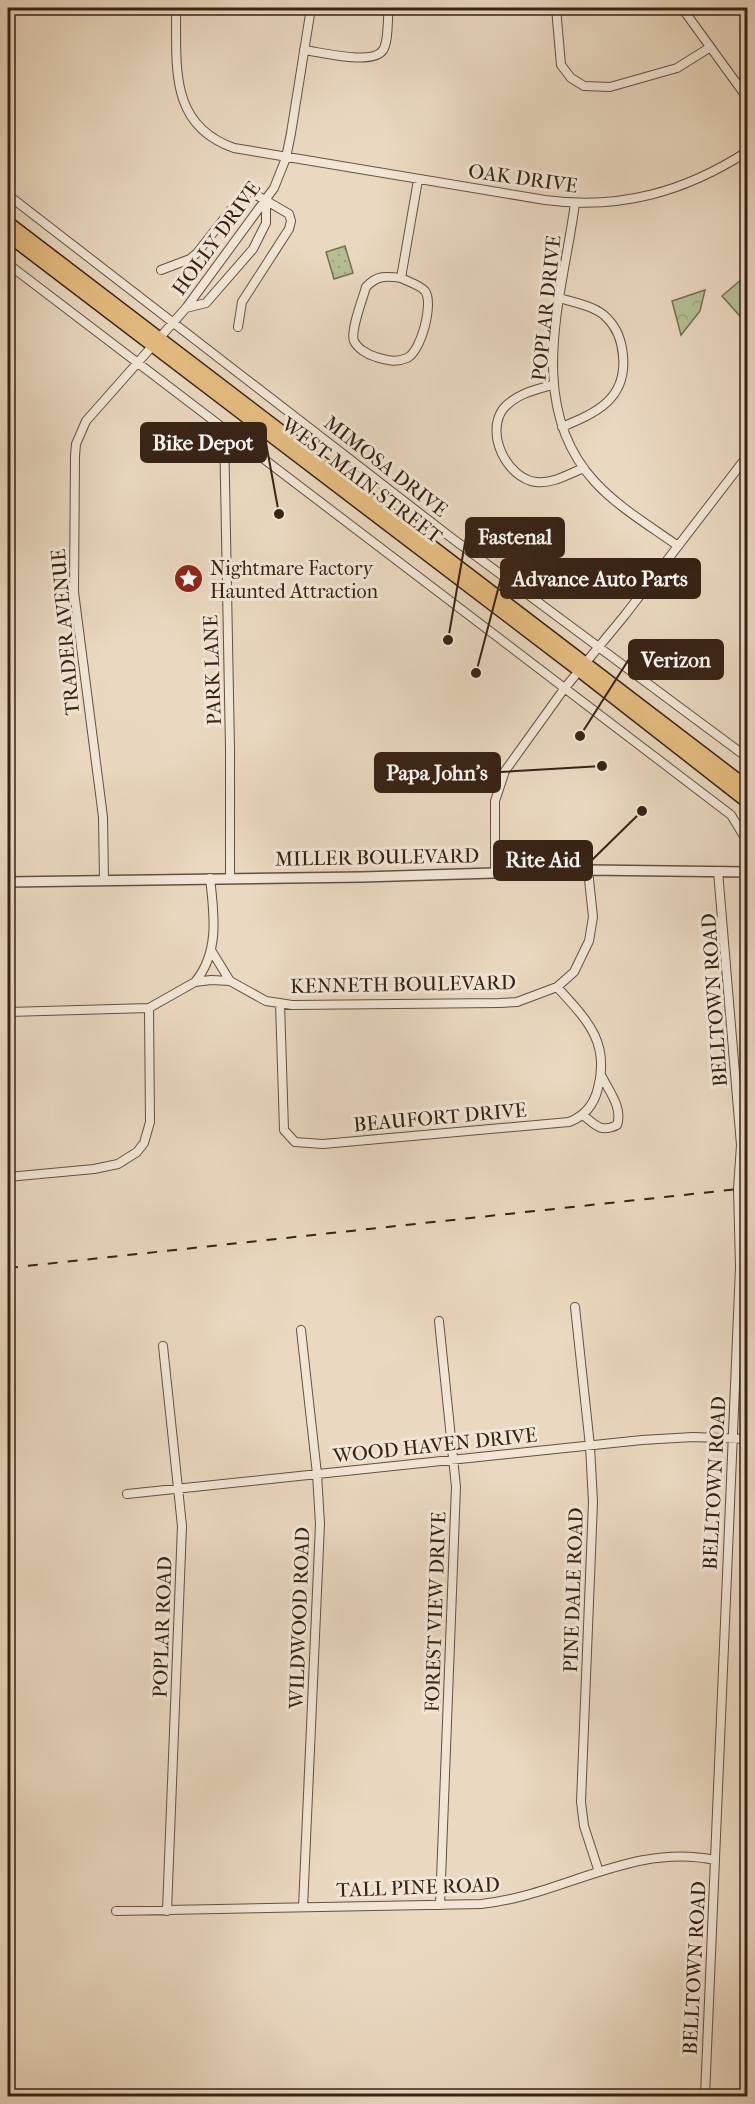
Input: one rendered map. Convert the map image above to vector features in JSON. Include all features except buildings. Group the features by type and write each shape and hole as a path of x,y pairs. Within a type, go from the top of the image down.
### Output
{"main road":[{"name":"WEST MAIN STREET","path":"8,223 157,343"},
{"name":"WEST MAIN STREET","path":"8,235 157,343 582,666 747,788"},
{"name":"WEST MAIN STREET","path":"582,666 747,802"}],"street":[{"name":"OAK DRIVE","path":"176,8 178,83 191,118 217,142 234,148 545,201 575,203 617,201 674,190 747,152"},
{"name":"HOLLY DRIVE","path":"157,343 266,201 286,158 311,8"},
{"path":"304,50 368,59 379,55 385,49 388,8"},
{"path":"556,8 561,64 571,78 584,86 610,87 677,68 709,48"},
{"path":"682,8 747,99"},
{"path":"401,278 418,180"},
{"path":"161,270 190,259 197,253 241,195 251,192 289,214 291,221 289,229 242,302 238,327"},
{"name":"MIMOSA DRIVE","path":"8,195 453,539 747,758"},
{"path":"186,308 206,303 253,249 266,223 266,201"},
{"name":"POPLAR DRIVE","path":"575,203 560,298 552,385 562,427 584,468 614,499 678,546"},
{"path":"8,264 731,815 746,838 747,870"},
{"path":"386,276 401,278 425,291 429,300 420,343 407,358 394,362 370,355 354,341 354,332 366,287 370,282 386,276"},
{"path":"560,298 588,306 606,316 622,347 624,369 620,387 610,400 587,417 562,427"},
{"name":"TRADER AVENUE","path":"105,880 103,817 74,592 76,444 86,421 157,343"},
{"path":"552,385 523,393 502,411 497,426 502,455 521,477 536,482 554,481 584,468"},
{"name":"PARK LANE","path":"224,427 230,714 230,877"},
{"path":"495,873 493,819 501,780 513,757 747,455"},
{"name":"MILLER BOULEVARD","path":"8,882 588,870 718,872 747,870"},
{"name":"KENNETH BOULEVARD","path":"195,981 230,981 266,1001 280,1003 517,1002 557,987 574,972 590,941 593,917 588,870"},
{"name":"BELLTOWN ROAD","path":"705,2097 733,1438 741,1145 718,872"},
{"path":"8,1012 149,1008 195,981 203,972 211,950 214,930 210,878"},
{"path":"211,950 230,981"},
{"path":"557,987 583,1015 597,1037 602,1055 601,1075 595,1098 583,1115 601,1129 608,1130 617,1125 620,1117 619,1109 601,1075"},
{"name":"BEAUFORT DRIVE","path":"280,1003 282,1121 284,1130 296,1142 323,1144 569,1122 583,1115"},
{"path":"8,1177 94,1169 118,1164 137,1152 144,1143 150,1122 149,1008"},
{"name":"PINE DALE ROAD","path":"575,1307 590,1446 593,1502 580,1789 584,1826 599,1872"},
{"name":"FOREST VIEW DRIVE","path":"439,1321 456,1487 440,1905"},
{"name":"WILDWOOD ROAD","path":"301,1330 317,1474 320,1524 303,1907"},
{"name":"POPLAR ROAD","path":"163,1346 179,1488 182,1550 167,1911"},
{"name":"WOOD HAVEN DRIVE","path":"127,1494 657,1439 747,1439"},
{"name":"TALL PINE ROAD","path":"116,1911 440,1905 506,1901 653,1858 715,1860"}],"green space":[{"path":"345,246 353,273 334,279 326,252"},
{"path":"743,278 747,283 747,324 722,296"},
{"path":"705,290 700,311 681,335 672,301"}],"railway":[{"path":"8,1268 748,1188"}],"place":[{"name":"Bike Depot","path":"279,514"},
{"name":"Nightmare Factory Haunted Attraction","path":"189,579"},
{"name":"Fastenal","path":"448,640"},
{"name":"Advance Auto Parts","path":"476,673"},
{"name":"Verizon","path":"580,736"},
{"name":"Papa John's","path":"602,766"},
{"name":"Rite Aid","path":"642,811"}]}
